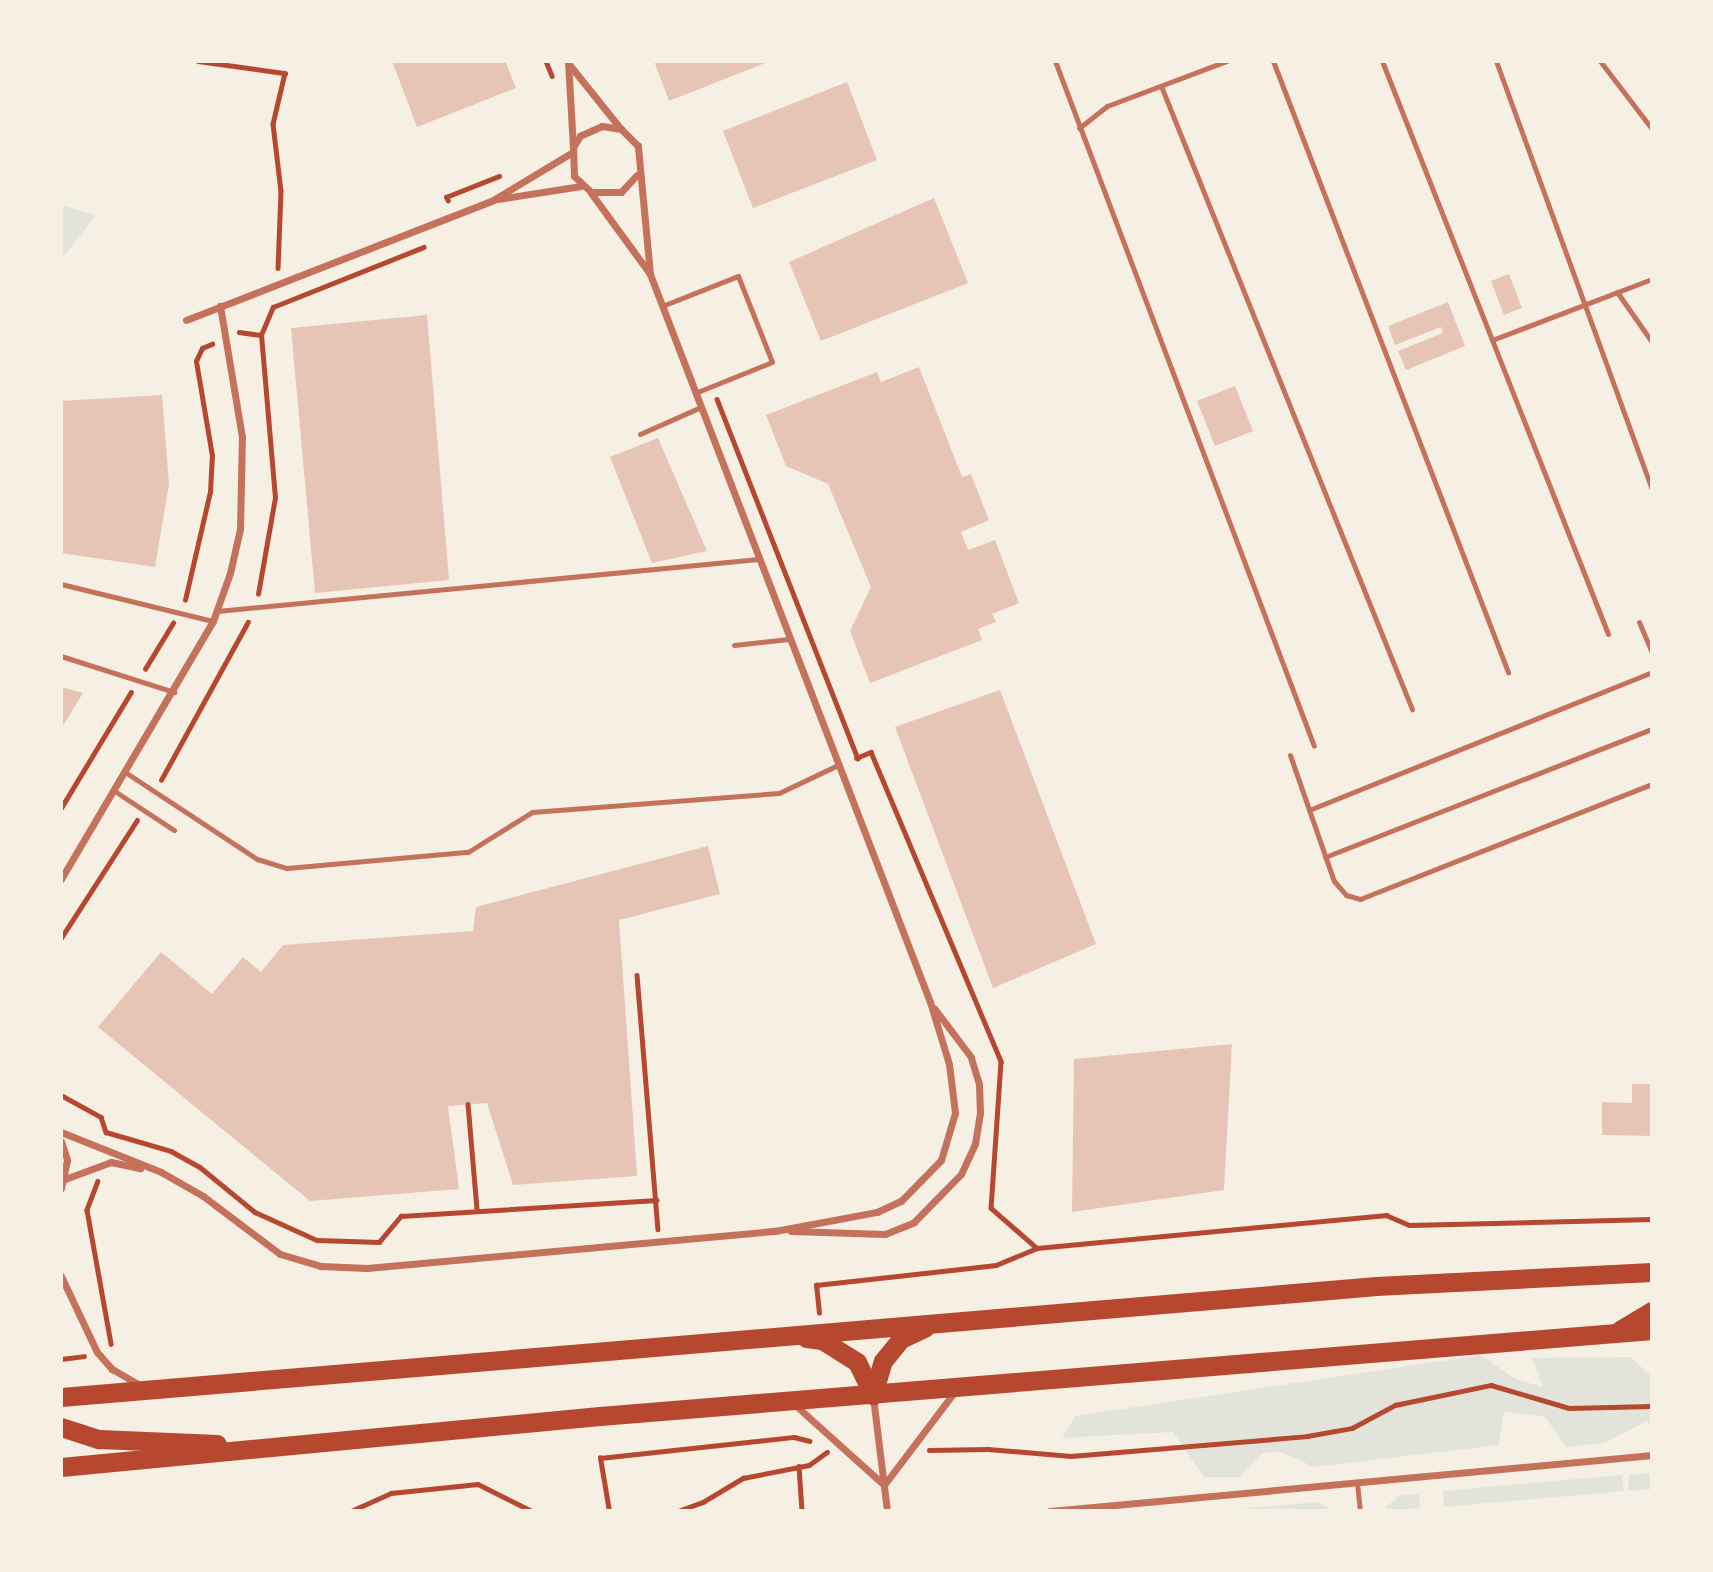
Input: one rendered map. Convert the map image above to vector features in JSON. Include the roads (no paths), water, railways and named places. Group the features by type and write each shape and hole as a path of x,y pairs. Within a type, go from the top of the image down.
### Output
{"highway":[{"path":"61,1397 1376,1286 1652,1272"},
{"path":"1616,1332 1652,1311"},
{"path":"873,1395 883,1361 901,1339 934,1323"},
{"path":"61,1467 791,1401 1652,1330"},
{"path":"780,1335 822,1340 836,1347 857,1363 873,1395"},
{"path":"61,1427 99,1439 284,1447"}],"street":[{"path":"61,1132 161,1172 204,1196 280,1254 321,1266 367,1268 775,1231 877,1212 901,1201 941,1160 952,1135 956,1090 930,1002 650,274 637,175 638,146 621,130 568,62"},
{"path":"568,62 573,149 571,164 581,186 590,192 650,274"},
{"path":"494,200 573,149 590,130 621,130"},
{"path":"590,192 621,192 637,175"},
{"path":"186,320 494,200 581,186"},
{"path":"61,879 214,621 240,529 242,437 220,306"},
{"path":"775,1231 885,1234 914,1222 961,1174 975,1144 980,1114 979,1084 971,1057 930,1002"},
{"path":"61,1141 65,1179 61,1188"},
{"path":"65,1179 111,1162 161,1172"},
{"path":"61,1276 97,1352 112,1369 137,1385 194,1386"},
{"path":"884,1485 957,1388"},
{"path":"873,1395 887,1511"},
{"path":"791,1401 884,1485"},
{"path":"1050,1511 1652,1455"}],"lane":[{"path":"1055,61 1314,746"},
{"path":"1079,128 1107,106 1227,61"},
{"path":"1273,61 1508,672"},
{"path":"1382,61 1608,634"},
{"path":"1496,61 1652,490"},
{"path":"1600,61 1652,129"},
{"path":"1161,86 1412,709"},
{"path":"662,306 738,276 772,362 695,393"},
{"path":"1492,340 1652,279"},
{"path":"1617,292 1652,342"},
{"path":"640,433 701,407"},
{"path":"217,611 759,559"},
{"path":"61,583 214,621"},
{"path":"1639,622 1652,653"},
{"path":"734,645 789,639"},
{"path":"61,656 174,692"},
{"path":"1309,810 1652,673"},
{"path":"1325,857 1652,729"},
{"path":"1290,755 1334,881 1346,895 1360,899 1652,784"},
{"path":"125,772 257,859 287,868 468,852 532,812 779,793 838,765"},
{"path":"113,790 174,830"},
{"path":"1357,1483 1360,1511"}]}
